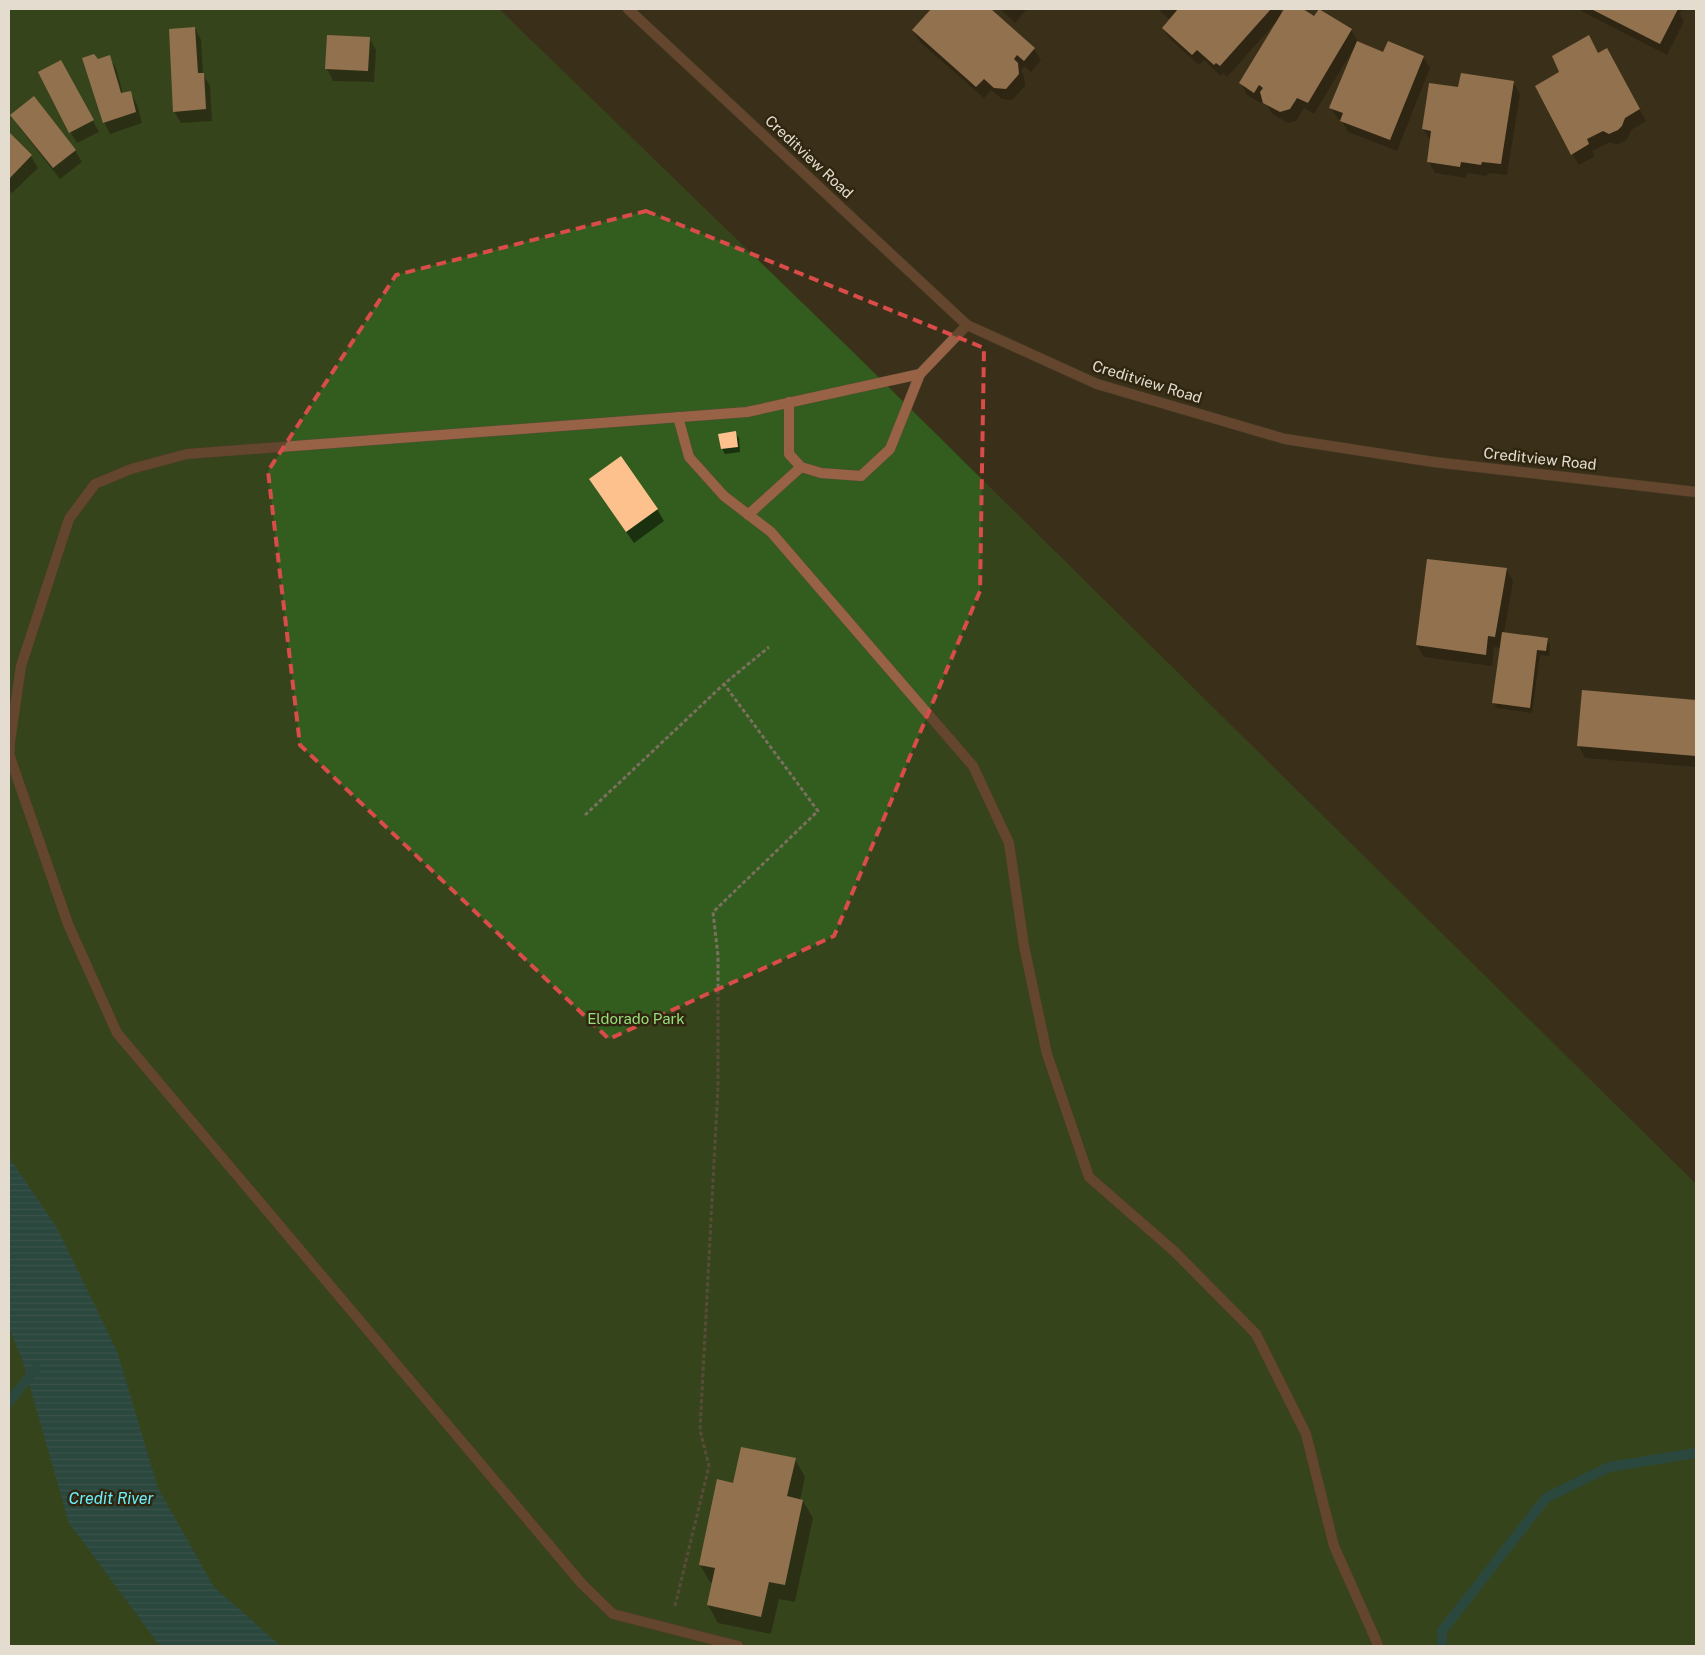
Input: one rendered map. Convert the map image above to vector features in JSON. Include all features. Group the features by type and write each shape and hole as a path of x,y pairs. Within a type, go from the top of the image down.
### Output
{"street":[{"name":"Creditview Road","path":"628,9 966,325 1097,384 1285,439 1434,462 1696,492"},
{"path":"789,402 789,454 801,467 821,472 861,476 890,449 920,374 966,325"},
{"path":"738,1646 613,1614 582,1584 117,1033 68,924 9,759 10,742 21,666 69,519 95,484 131,469 187,454 747,412 920,374"},
{"path":"678,417 689,457 724,496 771,532 973,766 1009,843 1024,946 1047,1054 1089,1177 1175,1252 1256,1334 1306,1434 1334,1546 1378,1646"},
{"path":"748,515 801,467"}],"path":[{"path":"585,815 724,684 769,647"},
{"path":"670,1629 709,1466 700,1430 718,1086 718,956 713,912 818,811 724,684"}],"highlighted area":[{"path":"646,211 984,348 980,591 834,936 609,1039 300,745 268,471 396,275"}],"green space":[{"name":"Eldorado Park","path":"9,9 499,9 851,350 1696,1184 1696,1646 9,1646"}],"water":[{"name":"Credit River","path":"9,1157 57,1228 117,1351 158,1488 214,1587 281,1646 160,1646 69,1523 22,1359 9,1328"}],"building":[{"path":"931,9 991,9 1035,48 1024,61 1017,55 1014,59 1018,63 1019,74 1006,89 994,88 984,79 976,87 912,30"},
{"path":"1178,9 1271,9 1220,66 1216,63 1214,65 1197,50 1192,55 1162,28"},
{"path":"1284,9 1303,9 1314,16 1319,9 1352,29 1308,103 1297,98 1290,109 1280,112 1263,103 1260,92 1263,88 1259,85 1254,93 1239,83"},
{"path":"1591,9 1678,9 1660,44"},
{"path":"195,27 198,73 204,73 206,109 173,112 169,29"},
{"path":"327,35 370,37 368,71 325,69"},
{"path":"1589,35 1598,53 1607,48 1640,109 1625,118 1618,130 1609,134 1603,131 1587,139 1589,144 1571,155 1535,86 1559,72 1552,56"},
{"path":"1357,41 1383,52 1388,41 1424,56 1390,140 1340,121 1343,113 1329,108"},
{"path":"94,54 98,59 110,55 121,93 131,91 136,112 103,123 82,58"},
{"path":"61,60 94,120 69,133 38,72"},
{"path":"1461,73 1514,81 1501,164 1482,162 1481,165 1461,162 1460,167 1427,162 1431,131 1422,129 1429,83 1458,87"},
{"path":"34,96 76,150 53,168 10,115"},
{"path":"9,132 32,155 9,179"},
{"path":"736,431 738,447 721,449 718,434"},
{"path":"621,456 658,509 626,532 589,479"},
{"path":"1427,559 1507,568 1495,637 1488,636 1486,655 1416,645"},
{"path":"1502,632 1548,638 1546,651 1537,650 1530,708 1492,703"},
{"path":"1582,690 1696,700 1696,756 1577,746"},
{"path":"741,1447 796,1458 787,1496 803,1500 785,1585 769,1582 761,1617 707,1605 715,1568 699,1565 717,1479 733,1483"}],"waterway":[{"path":"9,1402 36,1368"},
{"path":"1442,1646 1442,1631 1546,1498 1609,1467 1696,1453"}]}
